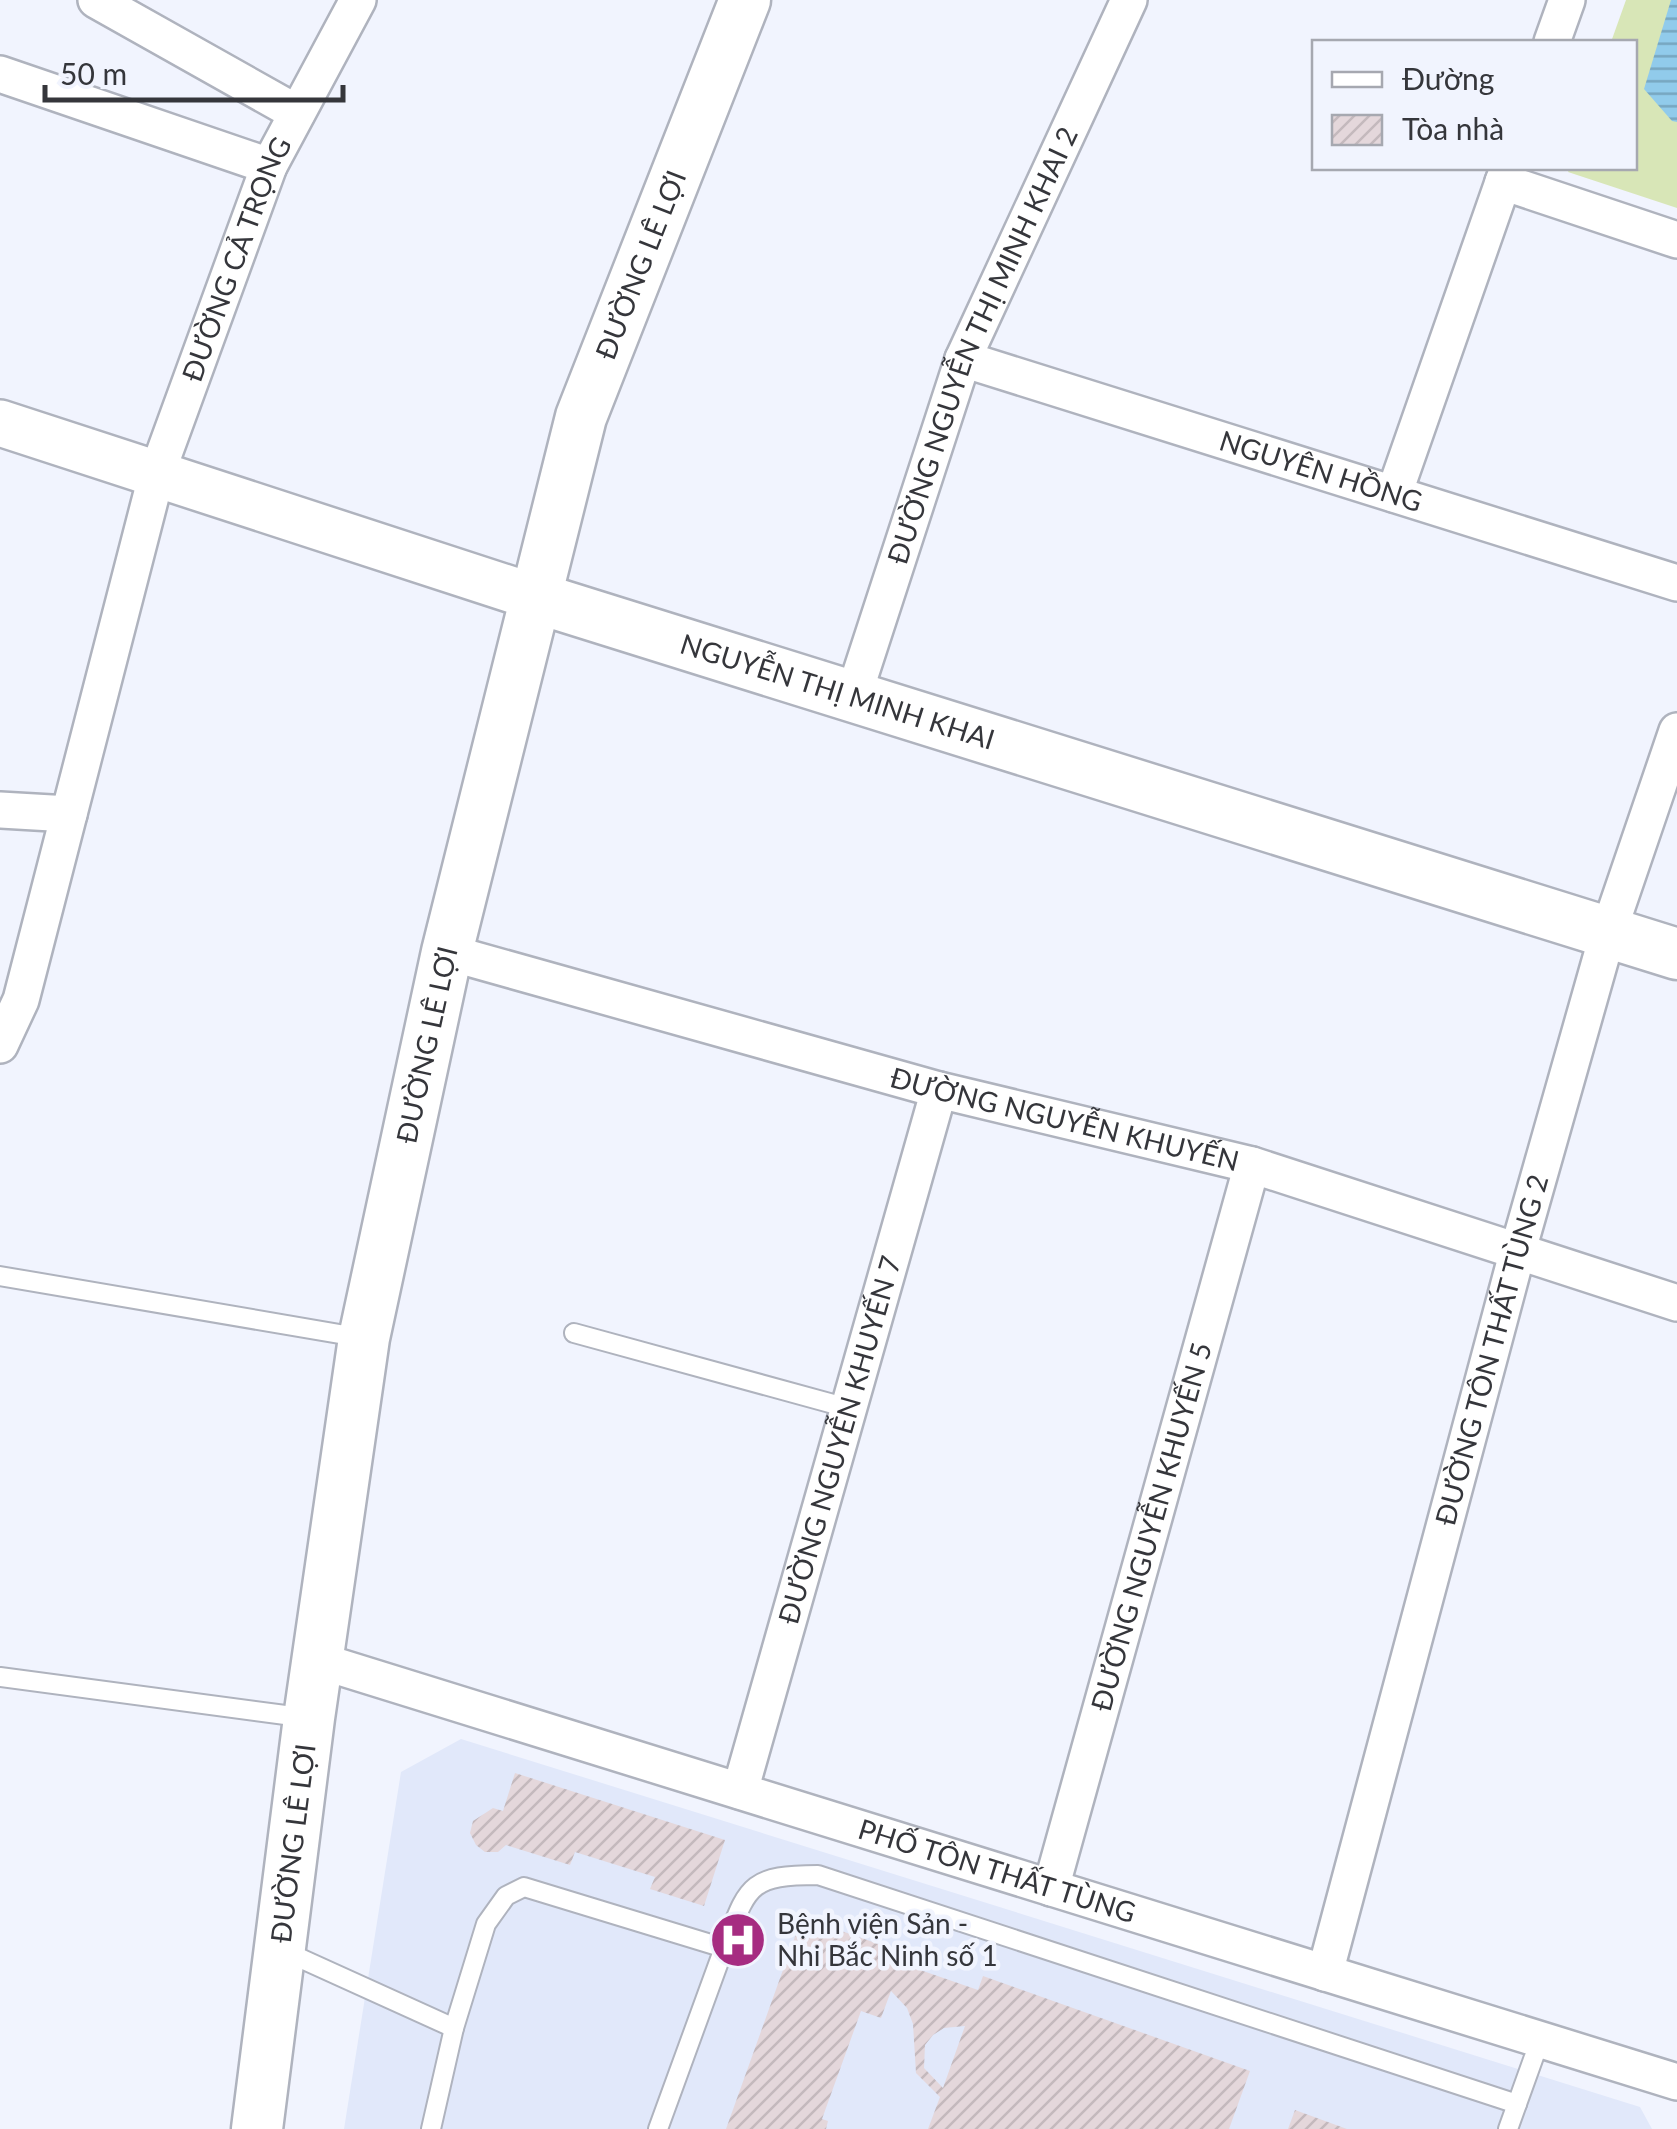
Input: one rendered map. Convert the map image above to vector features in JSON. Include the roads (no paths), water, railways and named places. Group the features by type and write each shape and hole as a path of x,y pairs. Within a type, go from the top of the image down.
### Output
{"main road":[{"name":"ĐƯỜNG LÊ LỢI","path":"256,2129 309,1718 364,1338 447,952 581,416 745,0"},
{"name":"NGUYỄN THỊ MINH KHAI","path":"534,597 1677,954"}],"street":[{"path":"96,0 298,113"},
{"name":"ĐƯỜNG CẢ TRỌNG","path":"0,1046 21,1000 157,474 269,166 358,0"},
{"name":"ĐƯỜNG NGUYỄN THỊ MINH KHAI 2","path":"853,697 963,360 1130,0"},
{"path":"1553,40 1566,0"},
{"path":"0,74 269,166"},
{"path":"1394,494 1506,175 1677,240"},
{"name":"NGUYÊN HỒNG","path":"963,360 1677,584"},
{"name":"NGUYỄN THỊ MINH KHAI","path":"0,423 534,597"},
{"name":"ĐƯỜNG TÔN THẤT TÙNG 2","path":"1325,1973 1518,1250 1608,933 1677,730"},
{"path":"0,810 69,814"},
{"name":"ĐƯỜNG NGUYỄN KHUYẾN","path":"447,952 940,1090 1252,1165 1677,1303"},
{"name":"ĐƯỜNG NGUYỄN KHUYẾN 7","path":"740,1791 940,1090"},
{"name":"ĐƯỜNG NGUYỄN KHUYẾN 5","path":"1052,1888 1252,1165"},
{"name":"PHỐ TÔN THẤT TÙNG","path":"317,1660 1677,2082"}],"lane":[{"path":"0,1276 364,1338"},
{"path":"574,1333 848,1408"},
{"path":"0,1677 309,1718"},
{"path":"658,2129 745,1896 754,1884 775,1877 818,1876 1517,2104"},
{"path":"430,2129 454,2028 486,1924 506,1896 524,1887 724,1948"},
{"path":"282,1950 454,2028"},
{"path":"1508,2129 1540,2040"}],"water":[{"path":"1671,0 1677,0 1677,122 1644,89"}],"place":[{"name":"Bệnh viện Sản - Nhi Bắc Ninh số 1","path":"738,1940"}]}
